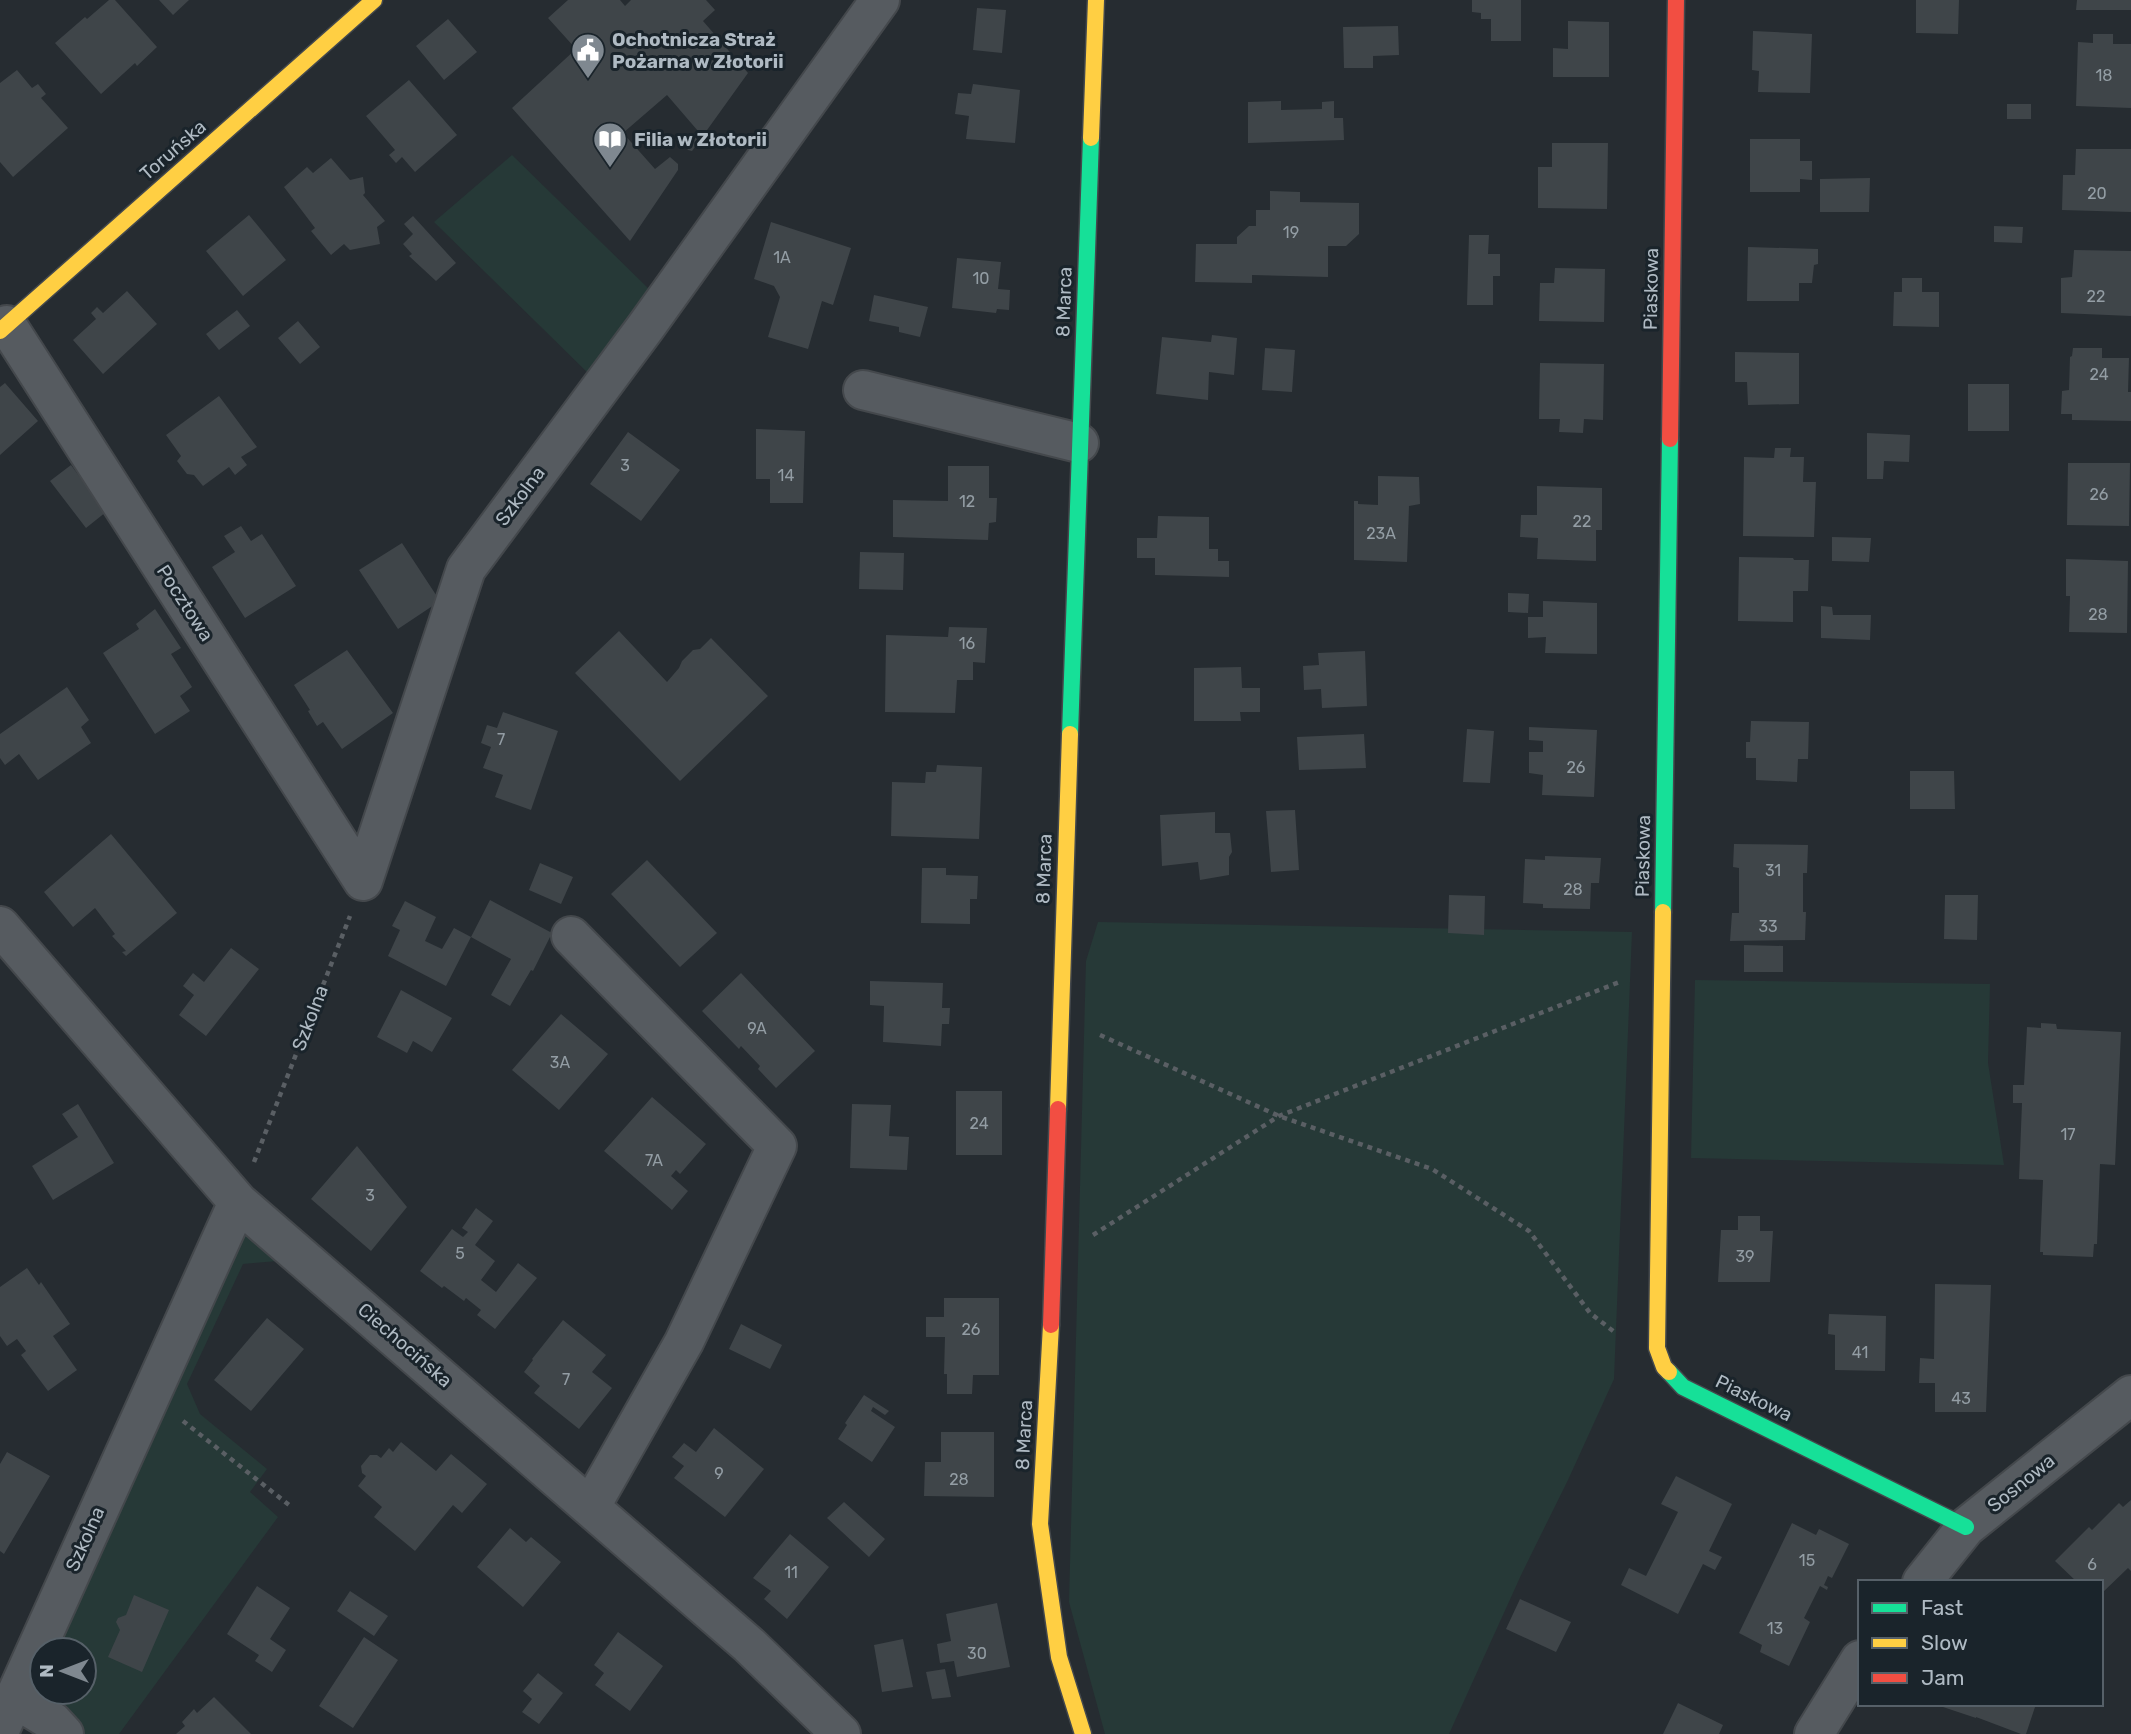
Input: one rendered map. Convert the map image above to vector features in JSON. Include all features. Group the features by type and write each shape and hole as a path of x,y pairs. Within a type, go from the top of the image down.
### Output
{"street":[{"name":"Toruńska","path":"3,328 374,0"},
{"name":"Szkolna","path":"363,881 466,569 645,328 880,0"},
{"name":"8 Marca","path":"1083,1734 1059,1657 1040,1524 1053,1261 1096,0"},
{"name":"Piaskowa","path":"1676,0 1657,1348 1664,1367 1684,1387 1966,1527"},
{"name":"Pocztowa","path":"3,328 363,881"},
{"path":"863,390 1079,443"},
{"name":"Ciechocińska","path":"0,926 238,1202 749,1645 841,1734"},
{"path":"571,936 777,1146 684,1342 591,1506"},
{"name":"Szkolna","path":"7,1714 238,1202"},
{"name":"Sosnowa","path":"1924,1580 1966,1527 2131,1395"},
{"path":"1814,1734 1858,1663"},
{"path":"7,1714 53,1723 64,1734"}],"path":[{"name":"Szkolna","path":"238,1202 363,881"},
{"path":"1053,1261 1279,1116 1662,965"},
{"path":"1061,1018 1279,1116 1432,1169 1530,1231 1590,1313 1637,1350 1664,1367"},
{"path":"149,1395 289,1506"}],"green space":[{"path":"512,155 652,292 591,376 434,222"},
{"path":"1098,922 1632,932 1614,1379 1449,1734 1105,1734 1069,1602 1086,961"},
{"path":"1695,980 1990,984 1988,1063 2004,1165 1691,1158"},
{"path":"245,1233 277,1261 243,1264 187,1384 200,1414 267,1469 250,1492 278,1517 119,1734 42,1734 36,1706 98,1706 98,1636 54,1636"}],"building":[{"path":"109,0 115,0 157,47 101,94 55,43"},
{"path":"159,0 189,0 173,15"},
{"path":"568,0 620,0 625,6 631,0 706,0 715,10 703,21 748,73 692,151 684,144 698,131 667,95 623,133 655,169 670,157 678,164 678,170 630,241 512,108 576,49 548,18"},
{"path":"1472,0 1521,0 1521,41 1491,41 1491,19 1481,19 1481,13 1472,12"},
{"path":"1916,0 1959,0 1958,34 1916,33"},
{"path":"2077,0 2131,0 2131,10 2076,10"},
{"path":"977,8 1006,10 1002,53 973,50"},
{"path":"448,19 477,52 444,80 416,46"},
{"path":"1568,21 1609,22 1609,77 1553,77 1553,48 1568,49"},
{"path":"1398,26 1399,55 1373,56 1373,68 1344,68 1343,27"},
{"path":"1753,31 1812,34 1810,93 1758,92 1759,71 1752,70"},
{"path":"2093,34 2113,34 2113,44 2131,44 2131,108 2076,106 2078,42 2093,43"},
{"path":"17,70 32,88 38,84 46,94 41,98 68,128 13,177 0,162 0,83"},
{"path":"409,80 457,135 415,172 402,157 396,163 389,155 395,150 366,116"},
{"path":"973,84 1020,90 1015,143 966,139 969,116 955,114 958,93 971,94"},
{"path":"1281,101 1281,110 1322,109 1322,102 1334,101 1334,118 1343,118 1344,140 1248,143 1248,102"},
{"path":"2007,104 2031,104 2031,119 2007,119"},
{"path":"1750,139 1800,139 1800,161 1812,161 1812,180 1800,179 1800,192 1750,192"},
{"path":"1552,143 1608,143 1607,209 1538,208 1538,167 1552,167"},
{"path":"2076,149 2131,149 2131,212 2062,210 2063,175 2075,175"},
{"path":"331,158 350,180 363,177 363,195 385,221 377,227 380,244 350,250 344,244 331,255 311,231 315,228 284,187 307,167 313,173"},
{"path":"1870,178 1869,212 1820,212 1820,179"},
{"path":"1270,191 1300,192 1300,202 1359,203 1359,234 1346,246 1328,246 1328,277 1252,275 1252,283 1195,282 1196,244 1237,244 1237,237 1249,226 1256,226 1256,210 1270,210"},
{"path":"249,215 286,260 243,296 206,251"},
{"path":"413,216 456,263 436,281 409,256 412,254 403,244 413,234 404,224"},
{"path":"771,222 851,248 833,305 822,301 808,349 768,337 780,297 774,286 754,279"},
{"path":"1994,226 2023,227 2022,243 1994,242"},
{"path":"1469,235 1489,235 1488,254 1500,254 1500,276 1493,276 1493,305 1467,305"},
{"path":"1748,247 1818,249 1818,264 1814,265 1812,283 1799,283 1799,301 1747,301"},
{"path":"2074,250 2131,251 2131,316 2061,313 2061,278 2072,277"},
{"path":"957,258 1001,262 998,289 1010,290 1009,310 997,309 996,313 952,308"},
{"path":"1555,268 1605,269 1604,322 1539,321 1540,283 1554,283"},
{"path":"1902,278 1922,278 1922,292 1939,292 1939,327 1893,326 1894,292 1902,292"},
{"path":"127,291 157,324 103,374 73,340 96,319 91,313 97,307 103,313"},
{"path":"874,295 928,307 920,337 899,332 899,327 869,321"},
{"path":"237,310 250,326 219,350 206,334"},
{"path":"298,321 320,347 300,364 278,338"},
{"path":"1212,335 1237,338 1234,375 1209,372 1208,400 1156,394 1162,337 1211,342"},
{"path":"1265,348 1295,350 1292,392 1262,390"},
{"path":"2073,348 2102,348 2102,358 2129,358 2131,421 2072,420 2072,414 2061,414 2062,391 2069,390 2070,357"},
{"path":"1735,352 1799,353 1799,404 1748,405 1747,382 1735,382"},
{"path":"1540,363 1604,364 1603,420 1584,419 1583,433 1559,432 1560,419 1539,419"},
{"path":"5,383 38,421 0,455 0,387"},
{"path":"1968,384 2009,384 2009,431 1968,431"},
{"path":"219,396 257,447 241,457 247,465 235,475 229,467 203,486 194,475 187,474 177,461 181,456 166,435"},
{"path":"756,429 805,431 803,503 770,503 770,479 756,479"},
{"path":"628,432 680,470 641,521 590,484"},
{"path":"1867,433 1910,435 1909,462 1884,461 1883,479 1867,479"},
{"path":"1775,448 1791,448 1790,457 1804,457 1803,482 1816,482 1814,537 1743,536 1744,457 1774,458"},
{"path":"2068,463 2130,463 2129,526 2067,525"},
{"path":"71,465 106,512 86,528 50,481"},
{"path":"948,466 989,466 989,498 997,498 996,522 989,523 988,540 893,537 893,500 948,501"},
{"path":"1378,476 1419,477 1420,504 1409,506 1407,562 1354,560 1354,501 1358,501 1358,504 1378,505"},
{"path":"1537,486 1602,488 1602,530 1596,530 1596,561 1537,559 1538,538 1520,537 1521,515 1537,515"},
{"path":"1158,516 1209,517 1209,549 1218,549 1218,561 1229,561 1229,577 1155,575 1155,558 1137,558 1137,538 1157,538"},
{"path":"241,526 251,541 262,534 296,586 245,618 212,567 235,552 224,536"},
{"path":"1832,537 1871,538 1869,562 1832,561"},
{"path":"402,543 440,601 398,629 359,570"},
{"path":"860,552 904,553 903,590 859,589"},
{"path":"1739,557 1809,560 1808,591 1793,591 1793,622 1738,621"},
{"path":"2066,559 2128,561 2127,633 2069,632 2070,596 2066,596"},
{"path":"1508,593 1529,594 1528,613 1508,612"},
{"path":"1543,601 1597,603 1597,654 1545,653 1546,637 1528,638 1528,617 1543,617"},
{"path":"1821,606 1832,607 1833,615 1871,615 1870,640 1821,638"},
{"path":"155,609 181,648 171,654 192,687 180,696 190,711 155,734 103,653 139,629 136,624"},
{"path":"949,627 987,628 985,663 973,662 973,680 957,680 955,713 885,712 886,635 948,637"},
{"path":"619,631 667,682 693,650 700,649 711,638 768,696 680,781 575,673"},
{"path":"347,650 393,713 342,749 323,722 317,726 294,685"},
{"path":"1365,651 1367,706 1322,708 1321,689 1304,690 1303,666 1319,665 1318,653"},
{"path":"1241,667 1242,688 1260,688 1260,712 1240,712 1241,721 1194,721 1194,668"},
{"path":"67,687 89,720 81,727 91,743 38,780 19,754 5,765 0,758 0,734"},
{"path":"503,712 558,731 531,810 495,797 503,775 483,768 491,747 481,743 487,725 497,728"},
{"path":"1751,721 1809,722 1808,759 1798,759 1797,782 1756,780 1756,758 1746,758 1746,742 1750,742"},
{"path":"1529,727 1597,730 1594,797 1542,795 1543,775 1529,773 1529,752 1543,752 1543,741 1529,740"},
{"path":"1467,729 1494,731 1490,783 1463,782"},
{"path":"1364,734 1366,768 1299,770 1297,737"},
{"path":"937,765 982,767 979,839 891,836 892,782 925,783 926,772 936,772"},
{"path":"1910,771 1954,771 1955,809 1910,809"},
{"path":"1295,810 1299,870 1271,872 1266,811"},
{"path":"1215,812 1215,833 1230,833 1232,852 1229,857 1229,875 1200,880 1198,862 1162,866 1160,815"},
{"path":"111,834 177,913 126,956 122,952 126,951 112,936 115,934 95,908 73,927 44,892"},
{"path":"1734,844 1808,845 1807,873 1803,873 1805,940 1730,941 1732,913 1739,913 1739,868 1733,867"},
{"path":"1545,856 1601,858 1599,883 1591,883 1590,909 1543,908 1543,904 1523,903 1525,859 1545,860"},
{"path":"647,860 717,933 680,967 611,894"},
{"path":"540,863 573,877 561,904 529,890"},
{"path":"922,868 946,868 946,875 978,876 977,899 970,899 970,924 921,923"},
{"path":"1449,895 1485,896 1484,935 1448,933"},
{"path":"1945,895 1978,895 1977,940 1944,939"},
{"path":"490,900 552,933 533,971 531,970 510,1006 491,995 511,959 471,937"},
{"path":"405,901 436,917 425,941 442,949 454,928 471,937 446,986 388,956 400,930 392,926"},
{"path":"1744,945 1783,946 1783,972 1744,972"},
{"path":"231,948 259,969 206,1036 179,1015 194,995 183,986 193,973 204,982"},
{"path":"741,973 815,1051 776,1088 741,1046 739,1049 702,1011"},
{"path":"870,981 943,983 942,1008 950,1008 949,1024 942,1024 941,1046 883,1042 884,1006 870,1005"},
{"path":"401,990 452,1018 432,1052 413,1041 407,1053 377,1037"},
{"path":"561,1014 608,1054 559,1110 512,1070"},
{"path":"2041,1023 2056,1024 2057,1029 2121,1032 2115,1165 2100,1164 2097,1244 2094,1244 2093,1257 2043,1255 2043,1252 2040,1252 2043,1180 2019,1179 2022,1103 2013,1103 2013,1085 2024,1085 2027,1027 2041,1028"},
{"path":"956,1091 1002,1091 1002,1155 956,1155"},
{"path":"652,1097 706,1144 680,1174 676,1170 671,1176 688,1191 672,1210 604,1151"},
{"path":"78,1104 114,1163 53,1200 32,1166 78,1137 62,1114"},
{"path":"852,1104 891,1105 889,1136 909,1137 907,1170 850,1168"},
{"path":"357,1146 407,1207 371,1251 311,1199"},
{"path":"476,1208 493,1221 475,1245 495,1261 481,1280 496,1292 518,1263 537,1278 495,1329 477,1315 481,1310 466,1298 464,1301 420,1271 452,1229 463,1237 468,1232 462,1228"},
{"path":"1738,1216 1760,1216 1760,1231 1773,1231 1770,1282 1718,1282 1721,1230 1738,1230"},
{"path":"27,1268 39,1285 41,1282 70,1324 53,1336 77,1370 48,1391 21,1355 26,1351 17,1339 7,1346 0,1336 0,1287"},
{"path":"1935,1284 1991,1285 1986,1412 1935,1412 1935,1383 1919,1383 1920,1358 1934,1359"},
{"path":"944,1298 999,1298 999,1375 973,1375 972,1394 947,1394 947,1374 944,1374 945,1337 926,1337 926,1317 944,1317"},
{"path":"1829,1314 1886,1316 1885,1371 1835,1370 1835,1335 1828,1334"},
{"path":"267,1318 304,1349 251,1411 214,1380"},
{"path":"563,1320 606,1355 592,1372 612,1388 579,1429 534,1393 540,1386 524,1372"},
{"path":"741,1324 782,1345 770,1369 729,1349"},
{"path":"864,1395 889,1411 885,1415 873,1407 871,1411 895,1427 872,1462 838,1439 847,1425 845,1423"},
{"path":"714,1428 764,1469 725,1517 674,1478 684,1466 672,1457 684,1443 696,1452"},
{"path":"941,1432 994,1432 994,1497 924,1496 925,1462 941,1462"},
{"path":"401,1442 436,1471 451,1454 487,1484 462,1513 453,1505 415,1551 374,1517 382,1507 358,1486 366,1476 362,1473 361,1466 370,1455 381,1458 389,1448 393,1452"},
{"path":"7,1452 50,1476 4,1554 0,1551 0,1464"},
{"path":"1676,1476 1732,1504 1709,1551 1722,1557 1715,1570 1703,1564 1678,1614 1621,1585 1629,1568 1646,1576 1678,1512 1661,1504"},
{"path":"2131,1500 2131,1571 2128,1568 2103,1592 2103,1580 2075,1580 2055,1561 2089,1527 2092,1530 2119,1503 2123,1507"},
{"path":"844,1502 885,1539 869,1557 827,1518"},
{"path":"1792,1523 1816,1535 1819,1529 1849,1544 1832,1578 1828,1576 1824,1585 1828,1587 1827,1590 1820,1586 1804,1618 1810,1622 1789,1666 1760,1652 1762,1645 1739,1633"},
{"path":"510,1528 526,1542 531,1537 561,1562 523,1607 477,1567"},
{"path":"790,1534 829,1567 787,1619 764,1599 771,1591 753,1578"},
{"path":"257,1586 290,1608 270,1639 286,1650 272,1672 255,1661 259,1655 227,1634"},
{"path":"350,1591 388,1616 374,1636 337,1611"},
{"path":"134,1595 169,1610 142,1672 108,1657 120,1630 116,1622 118,1618 126,1615"},
{"path":"1520,1599 1571,1622 1556,1652 1506,1629"},
{"path":"997,1603 1010,1667 957,1677 954,1661 940,1663 937,1644 951,1641 946,1614"},
{"path":"618,1632 663,1666 630,1711 595,1685 604,1673 594,1665"},
{"path":"364,1637 398,1660 353,1728 319,1706"},
{"path":"903,1639 913,1687 882,1692 874,1645"},
{"path":"945,1669 951,1697 932,1699 926,1672"},
{"path":"538,1673 563,1693 539,1724 522,1712 532,1699 523,1691"},
{"path":"214,1697 251,1734 176,1734 185,1726 182,1722 194,1709 197,1713"},
{"path":"1678,1703 1723,1725 1719,1734 1663,1734"},
{"path":"1943,1706 2035,1706 2026,1734"}],"traffic: fast":[{"path":"1070,734 1091,138"},
{"path":"1663,912 1670,439"},
{"path":"1669,1372 1683,1387 1966,1527"}],"traffic: slow":[{"path":"0,331 374,0"},
{"path":"1091,138 1096,0"},
{"path":"1058,1109 1070,734"},
{"path":"1663,912 1657,1348 1664,1367 1669,1372"},
{"path":"1051,1325 1040,1524 1059,1657 1083,1734"}],"traffic: jam":[{"path":"1670,439 1676,0"},
{"path":"1051,1325 1058,1109"}],"place":[{"name":"Ochotnicza Straż Pożarna w Złotorii","path":"588,80"},
{"name":"Filia w Złotorii","path":"610,169"}]}
